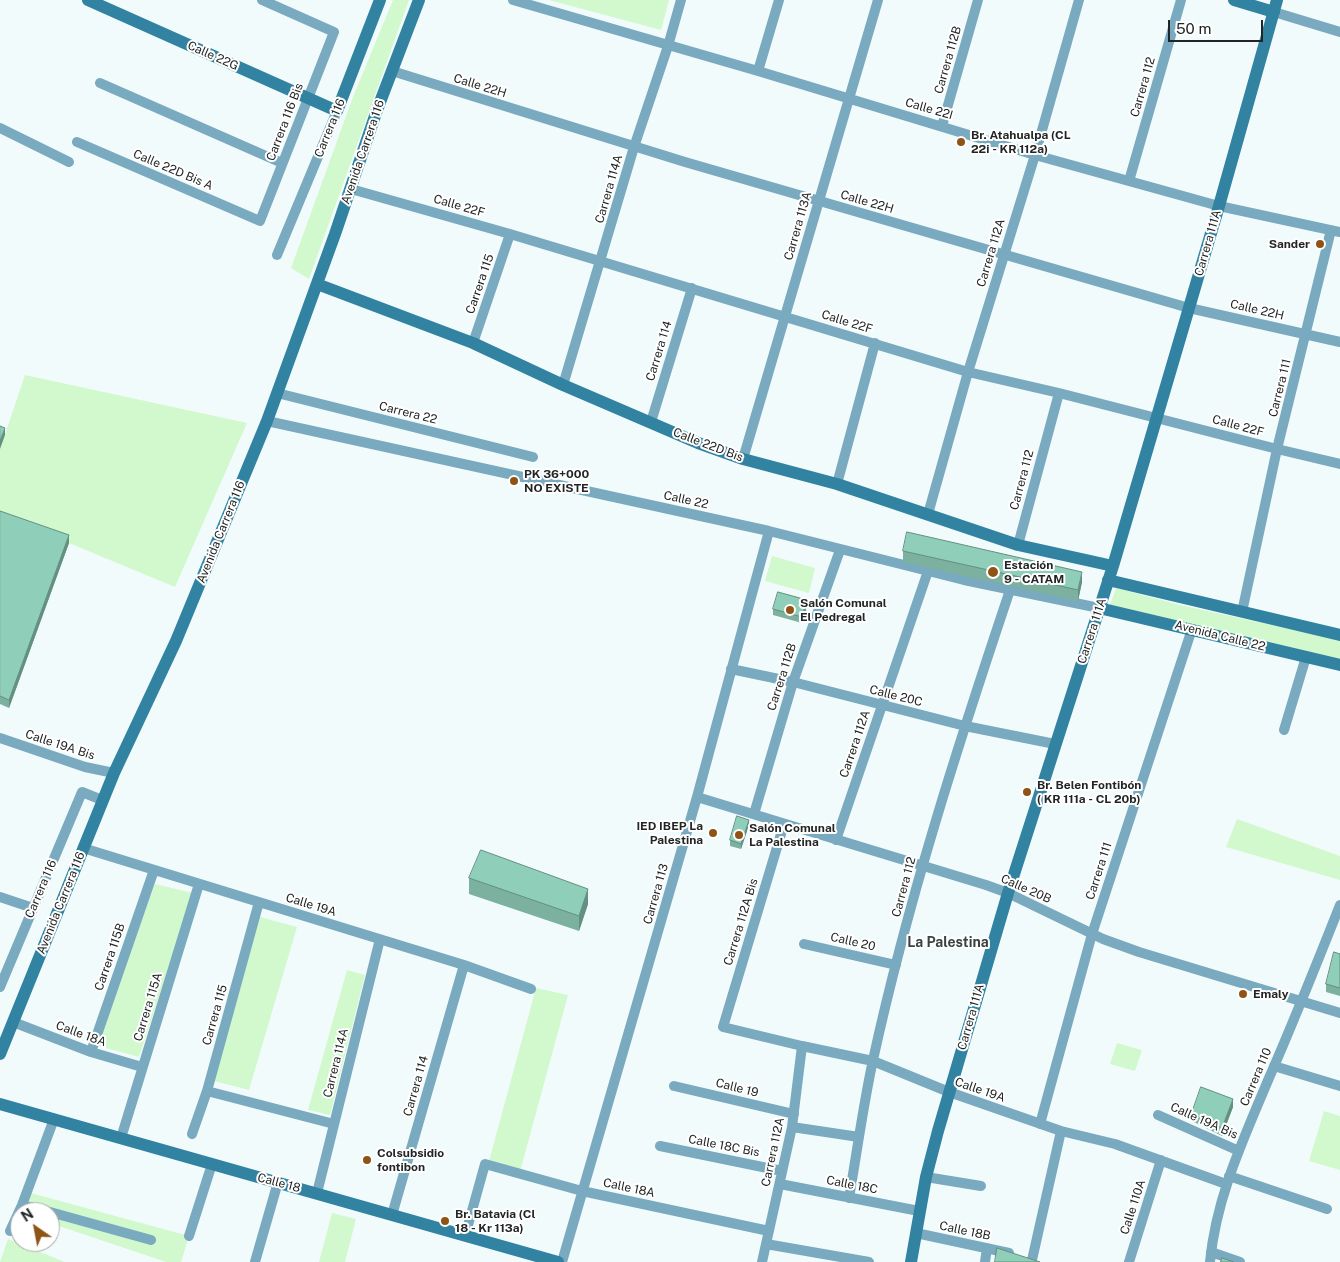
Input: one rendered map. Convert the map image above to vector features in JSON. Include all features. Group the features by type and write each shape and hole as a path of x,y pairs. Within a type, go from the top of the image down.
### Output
{"street":[{"name":"Calle 22G","path":"88,0 337,111"},
{"name":"Carrera 116 Bis","path":"260,221 334,32 262,0"},
{"name":"Carrera 116","path":"277,255 337,111 380,0"},
{"name":"Avenida Carrera 116","path":"0,1054 102,800 176,641 267,421 419,0"},
{"name":"Calle 22I","path":"513,0 758,71 1035,155 1219,206 1335,231"},
{"name":"Carrera 114A","path":"563,385 634,146 668,46 681,0"},
{"path":"758,71 779,0"},
{"name":"Carrera 113A","path":"742,459 878,0"},
{"name":"Carrera 112B","path":"942,126 978,0"},
{"name":"Carrera 112A","path":"928,514 968,372 1035,155 1078,0"},
{"name":"Carrera 112","path":"1129,181 1181,0"},
{"path":"1234,0 1276,6 1340,32"},
{"name":"Carrera 111A","path":"911,1262 926,1177 949,1092 1008,893 1113,566 1276,6"},
{"name":"Calle 22H","path":"392,71 818,201 1189,308 1340,342"},
{"path":"100,83 282,164"},
{"path":"0,128 69,162"},
{"name":"Calle 22D Bis A","path":"77,142 260,221"},
{"name":"Calle 22F","path":"351,188 692,288 968,372 1340,464"},
{"name":"Carrera 111","path":"1242,612 1277,449 1306,334 1335,231"},
{"name":"Carrera 115","path":"473,343 510,234"},
{"name":"Calle 22D Bis","path":"317,284 473,343 563,385 698,443 742,459 837,484 1018,545 1113,566"},
{"name":"Carrera 114","path":"650,422 692,288"},
{"path":"837,484 875,343"},
{"name":"Carrera 22","path":"277,393 533,457"},
{"name":"Carrera 112","path":"1018,545 1059,393"},
{"name":"Calle 22","path":"267,421 769,531 928,571 1099,608"},
{"name":"Carrera 113","path":"562,1262 697,797 769,531"},
{"name":"Carrera 112B","path":"754,814 792,682 840,550"},
{"name":"Carrera 112A","path":"836,840 928,571"},
{"path":"1108,580 1340,635"},
{"name":"Carrera 112","path":"849,1198 873,1061 922,866 965,726 1010,590"},
{"name":"Avenida Calle 22","path":"1099,608 1340,665"},
{"name":"Carrera 111","path":"1040,1124 1092,934 1192,629"},
{"path":"1284,730 1306,657"},
{"name":"Calle 20C","path":"731,669 792,682 965,726 1055,744"},
{"name":"Calle 19A Bis","path":"0,738 84,767 114,773"},
{"name":"Carrera 116","path":"0,985 82,792 102,800"},
{"name":"Calle 20B","path":"697,797 1008,893 1092,934 1139,952 1340,1013"},
{"name":"Carrera 112A Bis","path":"723,1027 784,824"},
{"name":"Calle 19A","path":"83,848 464,965 531,989"},
{"name":"Carrera 115B","path":"91,1052 154,870"},
{"name":"Carrera 115A","path":"121,1138 199,884"},
{"path":"0,897 33,908"},
{"name":"Carrera 115","path":"192,1134 207,1091 259,902"},
{"name":"Carrera 110","path":"1211,1257 1228,1180 1238,1151 1302,1002 1340,905"},
{"name":"Carrera 114A","path":"317,1193 380,939"},
{"name":"Calle 20","path":"804,944 896,965"},
{"name":"Carrera 114","path":"392,1215 464,965"},
{"name":"Calle 18A","path":"13,1022 91,1052 142,1067"},
{"name":"Calle 19A","path":"723,1027 873,1061 949,1092 1061,1131 1115,1144 1161,1160 1328,1210"},
{"name":"Carrera 112A","path":"762,1262 792,1127 802,1046"},
{"path":"1274,1066 1340,1086"},
{"name":"Calle 19","path":"674,1086 794,1114"},
{"path":"207,1091 334,1124"},
{"name":"Calle 18","path":"0,1104 558,1262"},
{"name":"Calle 19A Bis","path":"1158,1115 1238,1151"},
{"path":"23,1202 54,1119"},
{"path":"792,1127 859,1137"},
{"path":"1035,1261 1061,1131"},
{"name":"Calle 18C Bis","path":"660,1146 782,1171"},
{"name":"Calle 110A","path":"1128,1262 1161,1160"},
{"path":"189,1236 212,1164"},
{"name":"Calle 18A","path":"465,1236 485,1164 582,1191 769,1231"},
{"path":"926,1177 981,1186"},
{"path":"255,1262 278,1182"},
{"name":"Calle 18C","path":"780,1184 919,1211"},
{"path":"60,1215 151,1240"},
{"name":"Calle 18B","path":"916,1233 987,1248 1035,1261"},
{"path":"766,1244 869,1262"},
{"path":"985,1262 987,1248"},
{"path":"1211,1257 1240,1262"}],"green space":[{"path":"393,0 409,0 309,279 291,268 353,97"},
{"path":"549,0 669,0 661,30"},
{"path":"25,375 247,423 175,587 69,543 0,519 0,449"},
{"path":"772,556 815,568 809,593 765,581"},
{"path":"1116,588 1180,605 1340,640 1340,659 1110,605"},
{"path":"1237,819 1340,856 1340,880 1226,847"},
{"path":"155,884 193,893 139,1057 95,1045"},
{"path":"260,917 297,927 249,1090 214,1081"},
{"path":"347,970 365,975 330,1115 308,1110"},
{"path":"536,988 568,995 520,1172 489,1161"},
{"path":"1117,1043 1142,1050 1135,1071 1110,1064"},
{"path":"1324,1111 1340,1116 1340,1170 1309,1161"},
{"path":"27,1192 189,1236 181,1262 166,1262 60,1226 60,1202 24,1202"},
{"path":"332,1213 356,1219 345,1262 319,1262"},
{"path":"8,1239 10,1240 10,1252 40,1252 65,1262 0,1262"}],"building":[{"path":"0,426 5,428 0,441"},
{"path":"0,511 69,535 9,700 0,696"},
{"path":"907,532 1082,572 1078,590 903,551"},
{"name":"Salón Comunal El Pedregal","path":"778,592 807,600 802,617 773,609"},
{"name":"Salón Comunal La Palestina","path":"737,816 749,820 741,844 730,840"},
{"path":"481,850 588,889 579,916 469,878"},
{"path":"1334,952 1340,954 1340,988 1326,984"},
{"path":"1201,1087 1233,1099 1222,1128 1192,1113"},
{"path":"997,1248 1040,1262 995,1262"},
{"path":"1222,1258 1234,1262 1221,1262"}],"place":[{"name":"Br. Atahualpa (CL 22i - KR 112a)","path":"961,142"},
{"name":"Sander","path":"1320,244"},
{"name":"PK 36+000 NO EXISTE","path":"514,481"},
{"name":"Estación 9 - CATAM","path":"993,572"},
{"name":"Salón Comunal El Pedregal","path":"790,610"},
{"name":"Br. Belen Fontibón ( KR 111a - CL 20b)","path":"1027,792"},
{"name":"IED IBEP La Palestina","path":"713,833"},
{"name":"Salón Comunal La Palestina","path":"739,835"},
{"name":"Emaly","path":"1243,994"},
{"name":"Colsubsidio fontibon","path":"367,1160"},
{"name":"Br. Batavia (Cl 18 - Kr 113a)","path":"445,1221"}],"district":[{"name":"La Palestina","path":"948,943"}]}
